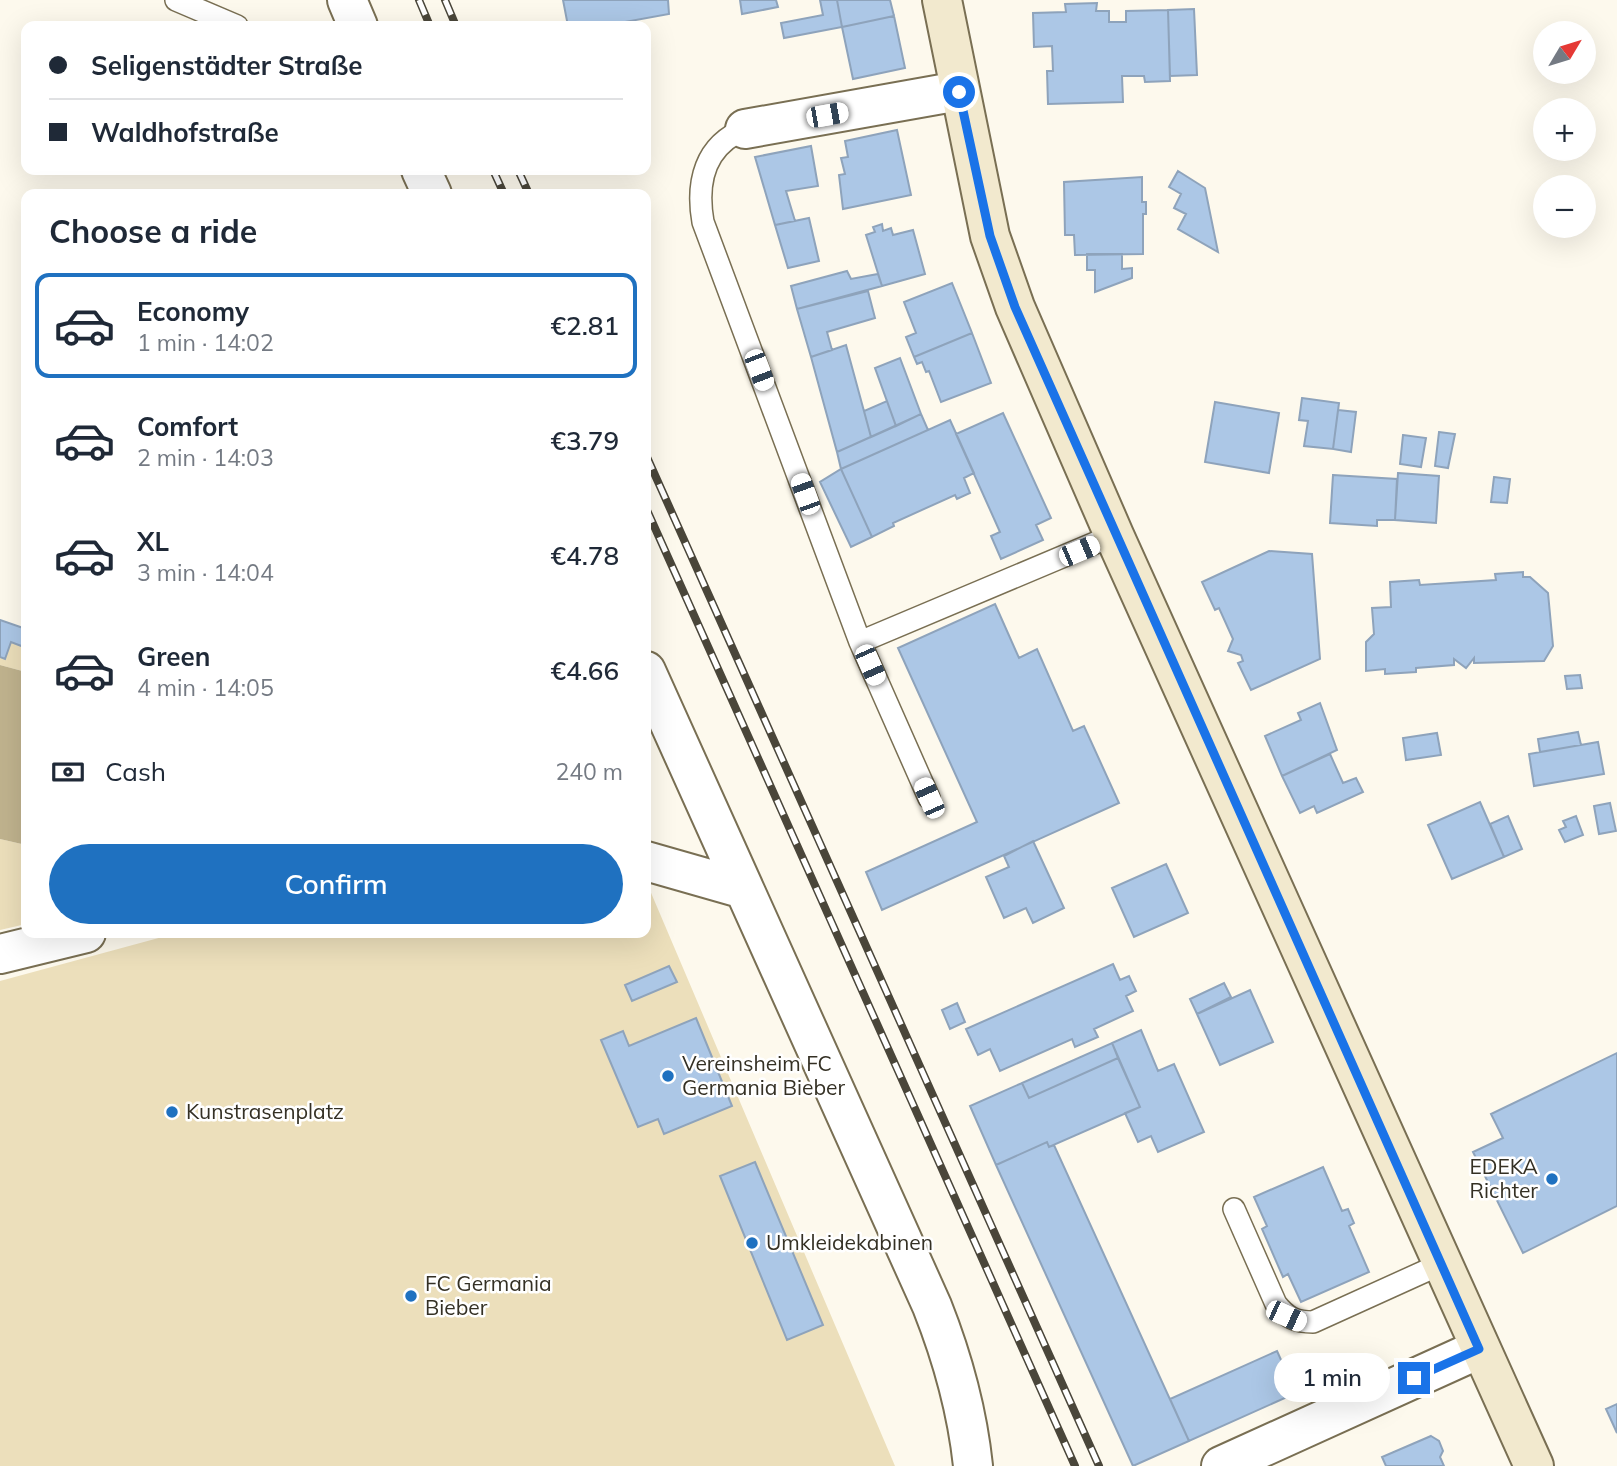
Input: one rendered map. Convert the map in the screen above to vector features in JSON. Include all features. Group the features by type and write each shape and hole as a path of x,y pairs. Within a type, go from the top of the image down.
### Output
{"street":[{"path":"347,0 356,21"},
{"path":"942,0 990,236 1002,274 1114,535 1534,1466"},
{"path":"745,129 959,92"},
{"path":"651,682 947,1344 968,1419 973,1466"},
{"path":"651,861 744,889"},
{"path":"0,954 66,938"},
{"path":"1221,1466 1479,1349"}],"lane":[{"path":"176,0 225,21"},
{"path":"745,129 728,136 706,164 699,191 703,222 860,642 929,798"},
{"path":"860,642 1114,535"},
{"path":"1234,1209 1276,1304 1286,1316 1300,1322 1313,1322 1441,1264"}],"shaded area":[{"path":"0,620 21,627 21,671 0,665"},
{"path":"0,665 21,671 21,844 0,839"},
{"path":"0,839 21,844 21,925 0,930"},
{"name":"FC Germania Bieber","path":"651,893 895,1466 0,1466 0,981 159,938 651,938"}],"building":[{"path":"563,0 668,0 669,14 630,21 567,21"},
{"path":"740,0 776,0 778,7 742,14"},
{"path":"820,0 837,0 842,27 784,38 781,23 823,15"},
{"path":"837,0 890,0 894,16 842,27"},
{"path":"1097,3 1096,11 1109,11 1109,22 1126,22 1126,11 1168,10 1170,81 1145,82 1144,76 1122,76 1123,102 1048,104 1047,71 1053,71 1052,46 1034,47 1033,13 1066,12 1065,4"},
{"path":"1194,9 1197,75 1170,76 1168,10"},
{"path":"894,16 905,68 853,79 842,27"},
{"path":"897,130 911,195 843,209 839,175 845,174 841,158 848,157 845,141"},
{"path":"811,146 818,186 786,191 795,221 775,225 755,157"},
{"path":"1178,171 1205,188 1218,252 1178,229 1186,214 1174,208 1181,194 1169,187"},
{"path":"1142,177 1142,202 1146,202 1146,214 1143,214 1143,254 1075,255 1074,235 1065,235 1064,182"},
{"path":"809,218 819,261 788,268 775,225"},
{"path":"882,224 883,231 891,228 893,235 913,230 925,274 882,286 866,235 875,232 873,227"},
{"path":"1087,254 1122,254 1122,269 1132,268 1132,278 1095,292 1095,270 1087,270"},
{"path":"847,271 851,279 878,274 882,286 797,309 791,286"},
{"path":"952,283 972,333 914,357 906,337 916,333 904,302"},
{"path":"868,291 875,318 827,332 832,350 811,357 797,309"},
{"path":"972,333 991,383 941,402 929,371 926,372 922,362 917,364 914,357"},
{"path":"846,345 871,437 837,452 811,357"},
{"path":"900,358 921,414 896,426 875,368"},
{"path":"1302,398 1339,403 1333,449 1304,446 1308,421 1299,420"},
{"path":"887,401 896,426 871,437 864,411"},
{"path":"1215,402 1279,413 1269,473 1205,462"},
{"path":"1338,410 1356,412 1351,452 1333,449"},
{"path":"1003,413 1051,518 1036,525 1043,540 1001,559 991,536 1000,532 956,434"},
{"path":"921,414 928,430 841,469 837,452"},
{"path":"950,420 974,473 964,478 970,493 957,499 955,495 893,523 894,526 872,537 841,469"},
{"path":"1439,432 1455,434 1448,468 1435,466"},
{"path":"1403,435 1426,438 1421,467 1400,464"},
{"path":"841,469 872,537 851,547 820,482"},
{"path":"1398,473 1439,476 1436,523 1395,520"},
{"path":"1333,475 1397,479 1395,520 1377,520 1377,526 1330,523"},
{"path":"1494,477 1510,479 1507,503 1491,502"},
{"path":"1269,551 1312,554 1320,659 1251,690 1238,663 1243,661 1241,655 1228,651 1233,639 1219,608 1215,610 1202,582"},
{"path":"1523,572 1523,577 1530,577 1548,593 1553,646 1544,661 1474,663 1474,658 1466,668 1454,659 1454,665 1416,668 1416,672 1385,674 1385,669 1366,671 1366,642 1374,634 1372,608 1391,607 1390,582 1419,580 1420,585 1496,580 1495,574"},
{"path":"995,604 1019,658 1037,649 1073,731 1084,726 1119,803 882,910 866,872 977,822 898,648"},
{"path":"0,620 21,627 21,646 11,642 5,659 0,657"},
{"path":"1580,675 1582,688 1567,689 1565,676"},
{"path":"1320,703 1337,750 1282,776 1265,736 1301,720 1298,713"},
{"path":"1578,732 1581,745 1540,752 1538,739"},
{"path":"1437,733 1441,755 1406,760 1403,738"},
{"path":"1598,742 1604,774 1534,786 1529,754"},
{"path":"1330,754 1343,783 1356,778 1363,792 1317,813 1314,806 1300,813 1282,776"},
{"path":"1480,802 1504,857 1452,879 1428,825"},
{"path":"1610,803 1616,831 1599,834 1594,806"},
{"path":"1508,816 1522,849 1504,857 1490,824"},
{"path":"1576,816 1583,835 1565,842 1559,830 1566,827 1563,821"},
{"path":"1033,841 1064,908 1033,923 1026,908 1004,918 986,877 1009,867 1004,856"},
{"path":"1166,864 1188,913 1134,937 1112,888"},
{"path":"1113,964 1120,980 1129,976 1136,991 1126,996 1133,1011 1094,1029 1098,1037 1075,1047 1072,1039 1000,1071 990,1049 978,1055 966,1029"},
{"path":"669,966 677,982 632,1001 625,985"},
{"path":"1224,983 1231,997 1197,1014 1190,999"},
{"path":"1250,990 1273,1042 1220,1065 1197,1014"},
{"path":"957,1003 965,1022 950,1029 942,1010"},
{"name":"Vereinsheim FC Germania Bieber","path":"696,1018 732,1106 664,1134 658,1119 638,1127 601,1040 623,1031 629,1046"},
{"path":"1141,1030 1158,1071 1174,1064 1204,1132 1158,1152 1151,1136 1138,1142 1125,1113 1140,1107 1112,1043"},
{"path":"1112,1043 1118,1058 1029,1098 1022,1083"},
{"name":"EDEKA Richter","path":"1617,1053 1617,1206 1523,1253 1473,1152 1503,1138 1491,1114"},
{"path":"1118,1058 1140,1107 1049,1147 1047,1142 996,1165 970,1106 1022,1083 1029,1098"},
{"path":"1047,1142 1049,1147 1054,1145 1189,1441 1133,1466 996,1165"},
{"path":"755,1162 823,1325 787,1340 720,1176"},
{"path":"1323,1167 1342,1211 1348,1209 1354,1223 1349,1226 1369,1272 1301,1302 1288,1274 1283,1277 1262,1229 1267,1226 1254,1197"},
{"path":"1277,1351 1296,1393 1189,1441 1170,1399"},
{"path":"1617,1404 1617,1433 1606,1409"},
{"path":"1431,1436 1439,1441 1443,1451 1440,1457 1444,1466 1386,1466 1382,1457"}],"railway":[{"path":"419,0 428,21"},
{"path":"445,0 454,21"},
{"path":"495,175 502,189"},
{"path":"520,175 527,189"},
{"path":"651,466 1099,1466"},
{"path":"651,519 1075,1466"}],"place":[{"name":"Vereinsheim FC Germania Bieber","path":"668,1076"},
{"name":"Kunstrasenplatz","path":"172,1112"},
{"name":"EDEKA Richter","path":"1552,1179"},
{"name":"Umkleidekabinen","path":"752,1243"},
{"name":"FC Germania Bieber","path":"411,1296"}],"route":[{"path":"959,92 990,236 1015,307 1114,535 1479,1349 1414,1378"}]}
